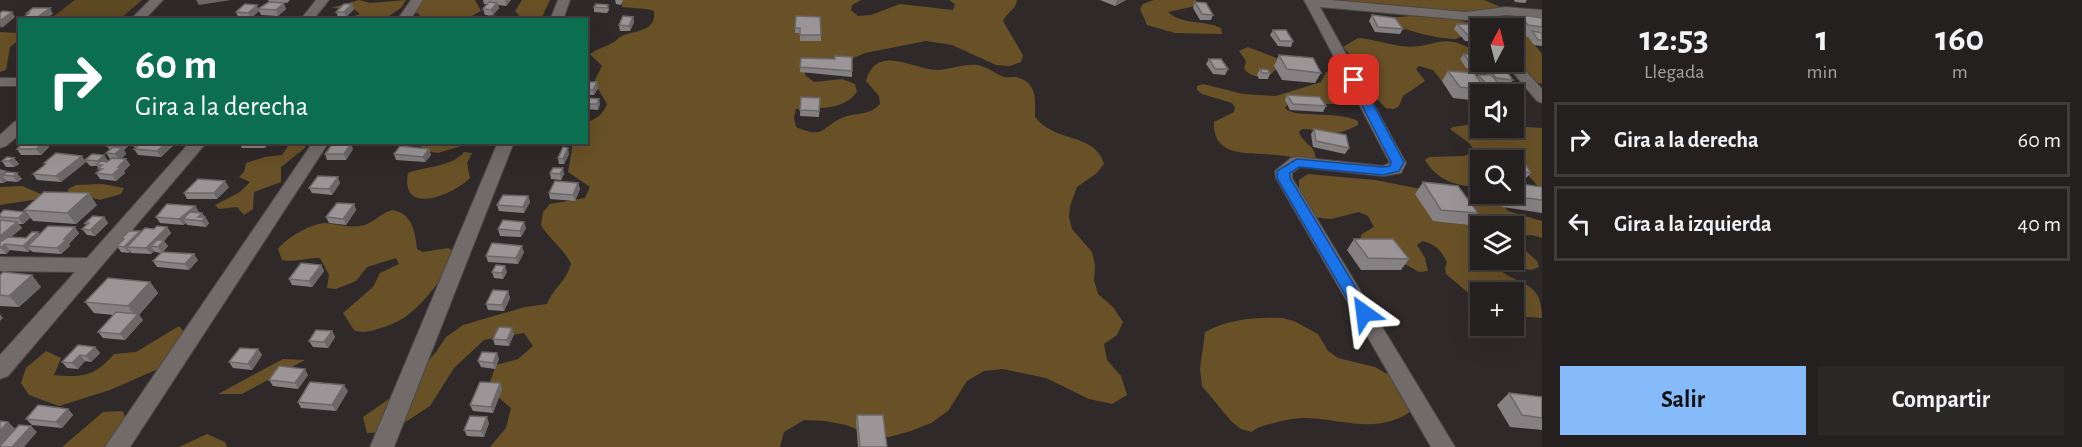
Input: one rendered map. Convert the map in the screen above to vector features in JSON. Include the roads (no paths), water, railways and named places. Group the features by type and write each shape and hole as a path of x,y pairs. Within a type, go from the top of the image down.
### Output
{"street":[{"path":"138,18 157,0"},
{"path":"308,18 323,0"},
{"path":"404,18 417,0"},
{"path":"557,18 564,0"},
{"path":"1310,1 1474,17 1481,13 1506,11 1542,14"},
{"path":"1310,1 1398,162 1395,168 1383,171 1297,162 1283,171 1284,178 1443,447"},
{"path":"1519,72 1542,99"},
{"path":"0,82 18,82"},
{"path":"0,142 18,127"},
{"path":"0,370 197,144"},
{"path":"117,447 320,144"},
{"path":"382,447 505,144"},
{"path":"0,264 92,264"}]}
